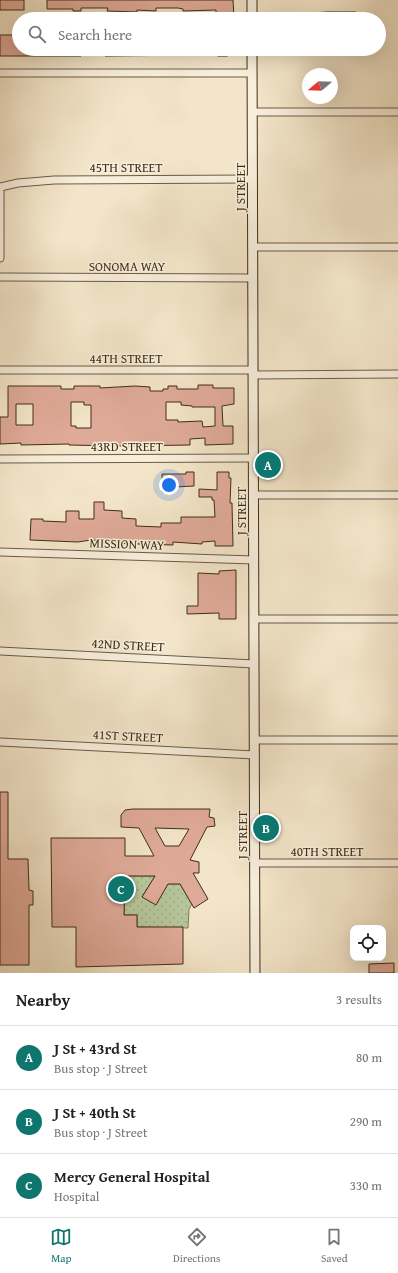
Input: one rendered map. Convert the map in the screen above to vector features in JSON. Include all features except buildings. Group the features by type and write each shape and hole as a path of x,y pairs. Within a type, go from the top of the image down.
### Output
{"main road":[{"path":"252,0 252,12"},
{"name":"J STREET","path":"252,56 256,973"}],"street":[{"path":"0,73 252,73"},
{"path":"252,112 398,112"},
{"name":"45TH STREET","path":"0,187 54,180 253,179"},
{"path":"0,187 0,258"},
{"path":"253,247 398,246"},
{"name":"SONOMA WAY","path":"0,277 253,278"},
{"name":"44TH STREET","path":"0,370 398,374"},
{"name":"43RD STREET","path":"0,459 253,458"},
{"path":"254,495 398,495"},
{"name":"MISSION WAY","path":"0,552 254,560"},
{"path":"254,619 398,619"},
{"name":"42ND STREET","path":"0,651 254,664"},
{"path":"255,740 398,740"},
{"name":"41ST STREET","path":"0,742 255,755"},
{"name":"40TH STREET","path":"255,863 398,863"}],"green space":[{"path":"125,876 155,876 142,897 156,904 168,884 180,884 192,904 189,909 188,928 137,927 137,915 124,915"}],"place":[{"name":"J St + 43rd St","path":"268,465"},
{"name":"J St + 40th St","path":"266,828"},
{"name":"Mercy General Hospital","path":"121,889"}]}
